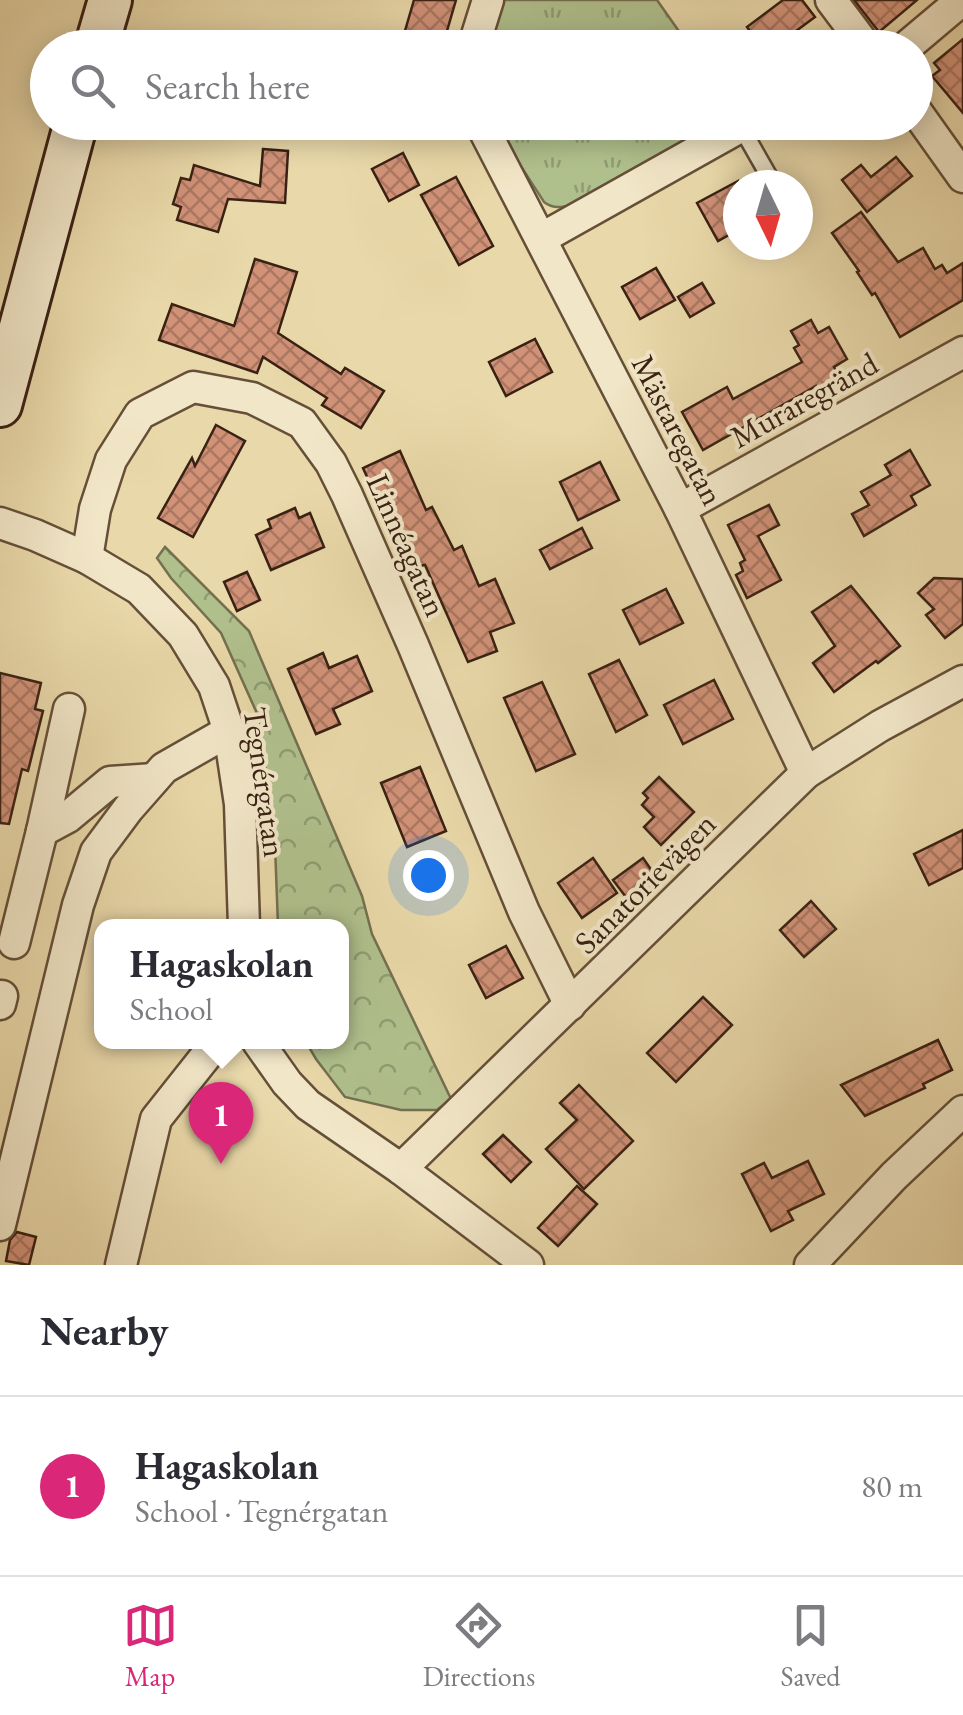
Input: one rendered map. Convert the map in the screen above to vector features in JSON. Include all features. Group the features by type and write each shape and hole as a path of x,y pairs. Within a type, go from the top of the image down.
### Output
{"street":[{"path":"101,30 110,0"},
{"path":"478,30 488,0"},
{"path":"831,0 854,30"},
{"path":"927,30 962,0"},
{"path":"933,136 963,177"},
{"path":"0,405 7,347 70,140"},
{"name":"Mästaregatan","path":"490,140 680,509 806,774"},
{"path":"542,238 718,140"},
{"name":"Muraregränd","path":"680,509 963,352"},
{"name":"Linnéagatan","path":"87,558 95,509 111,460 140,414 193,387 252,398 302,423 331,463 346,495 524,912 570,1005"},
{"name":"Tegnérgatan","path":"0,522 87,558 139,589 183,634 214,686 229,731 240,804 244,919"},
{"name":"Sanatorievägen","path":"401,1169 806,774 880,726 963,680"},
{"path":"14,943 70,708"},
{"path":"0,1226 78,905 96,852 164,768 229,731"},
{"path":"42,831 68,817 110,782 154,779"},
{"path":"121,1265 156,1119 211,1049"},
{"path":"263,1049 308,1105 528,1265"},
{"path":"810,1265 894,1176 963,1111"}],"lane":[{"path":"752,140 767,170"}],"green space":[{"path":"502,0 657,0 678,30 491,30"},
{"path":"504,140 699,140 579,203 556,207 544,202"},
{"path":"165,547 249,631 362,896 372,934 451,1099 437,1110 401,1110 345,1097 310,1049 349,1049 349,919 278,919 275,845 260,720 221,633 157,558"}],"building":[{"path":"414,0 456,0 447,30 405,30"},
{"path":"783,0 802,0 815,17 797,30 747,27"},
{"path":"854,0 917,0 881,30"},
{"path":"963,39 963,113 933,77 940,70 934,63"},
{"path":"263,149 288,151 285,203 228,199 218,232 177,220 181,207 173,204 181,178 190,180 194,165 260,186"},
{"path":"403,153 419,185 389,201 372,169"},
{"path":"896,157 912,176 867,212 842,180 861,165 871,177"},
{"path":"456,177 493,246 459,265 421,195"},
{"path":"723,189 723,238 718,241 697,203"},
{"path":"861,212 898,262 923,248 935,269 942,265 947,273 963,263 963,300 900,337 875,293 872,295 832,233"},
{"path":"255,259 297,272 278,333 341,374 345,368 384,391 361,428 322,405 327,398 263,357 257,373 159,340 172,304 234,326"},
{"path":"656,268 675,300 640,319 622,287"},
{"path":"702,283 714,303 690,317 678,297"},
{"path":"811,320 818,333 829,327 847,359 834,367 841,380 819,393 816,386 703,450 682,412 727,387 733,399 802,362 791,331"},
{"path":"535,339 552,372 506,396 489,362"},
{"path":"216,425 245,441 193,537 158,518 192,458 195,466"},
{"path":"910,450 930,485 911,496 916,505 864,536 852,514 869,505 861,492 891,475 885,465"},
{"path":"400,451 426,510 432,507 454,550 462,546 479,586 495,579 514,623 490,632 497,651 468,662 425,565 419,566 407,542 399,546 363,468"},
{"path":"600,462 619,500 578,520 560,482"},
{"path":"769,505 779,525 758,536 781,580 747,598 736,575 743,571 740,563 745,560 728,525"},
{"path":"295,508 299,518 310,513 324,547 271,570 256,535 271,528 268,520"},
{"path":"582,528 592,548 550,569 540,550"},
{"path":"247,572 260,600 237,611 224,582"},
{"path":"934,578 963,579 963,624 945,638 926,615 934,609 918,593"},
{"path":"851,586 900,646 834,692 813,663 835,646 812,612"},
{"path":"666,589 683,623 640,644 623,610"},
{"path":"323,653 329,668 357,656 372,691 333,709 340,724 316,734 288,669"},
{"path":"619,660 647,715 616,732 589,674"},
{"path":"0,673 41,683 35,709 43,711 28,771 22,769 9,824 0,823"},
{"path":"714,680 733,719 683,744 664,705"},
{"path":"542,682 575,754 536,771 504,698"},
{"path":"420,767 446,831 407,847 381,783"},
{"path":"659,777 694,812 661,845 644,827 654,817 642,805 648,798 643,793"},
{"path":"963,830 963,868 929,885 914,854"},
{"path":"593,858 617,893 582,918 558,883"},
{"path":"643,858 661,884 632,905 613,880"},
{"path":"811,901 836,929 804,957 780,930"},
{"path":"506,946 523,978 486,998 469,965"},
{"path":"703,997 732,1025 676,1082 647,1053"},
{"path":"938,1040 952,1070 923,1084 925,1088 865,1116 841,1085"},
{"path":"579,1085 633,1141 584,1189 546,1149 577,1120 560,1103"},
{"path":"503,1135 531,1162 511,1182 483,1154"},
{"path":"808,1161 824,1194 788,1211 793,1220 771,1231 742,1174 764,1163 772,1178"},
{"path":"577,1186 597,1204 558,1246 538,1228"},
{"path":"17,1232 36,1237 29,1265 6,1261 10,1240"}],"place":[{"name":"Hagaskolan","path":"221,1164"}]}
